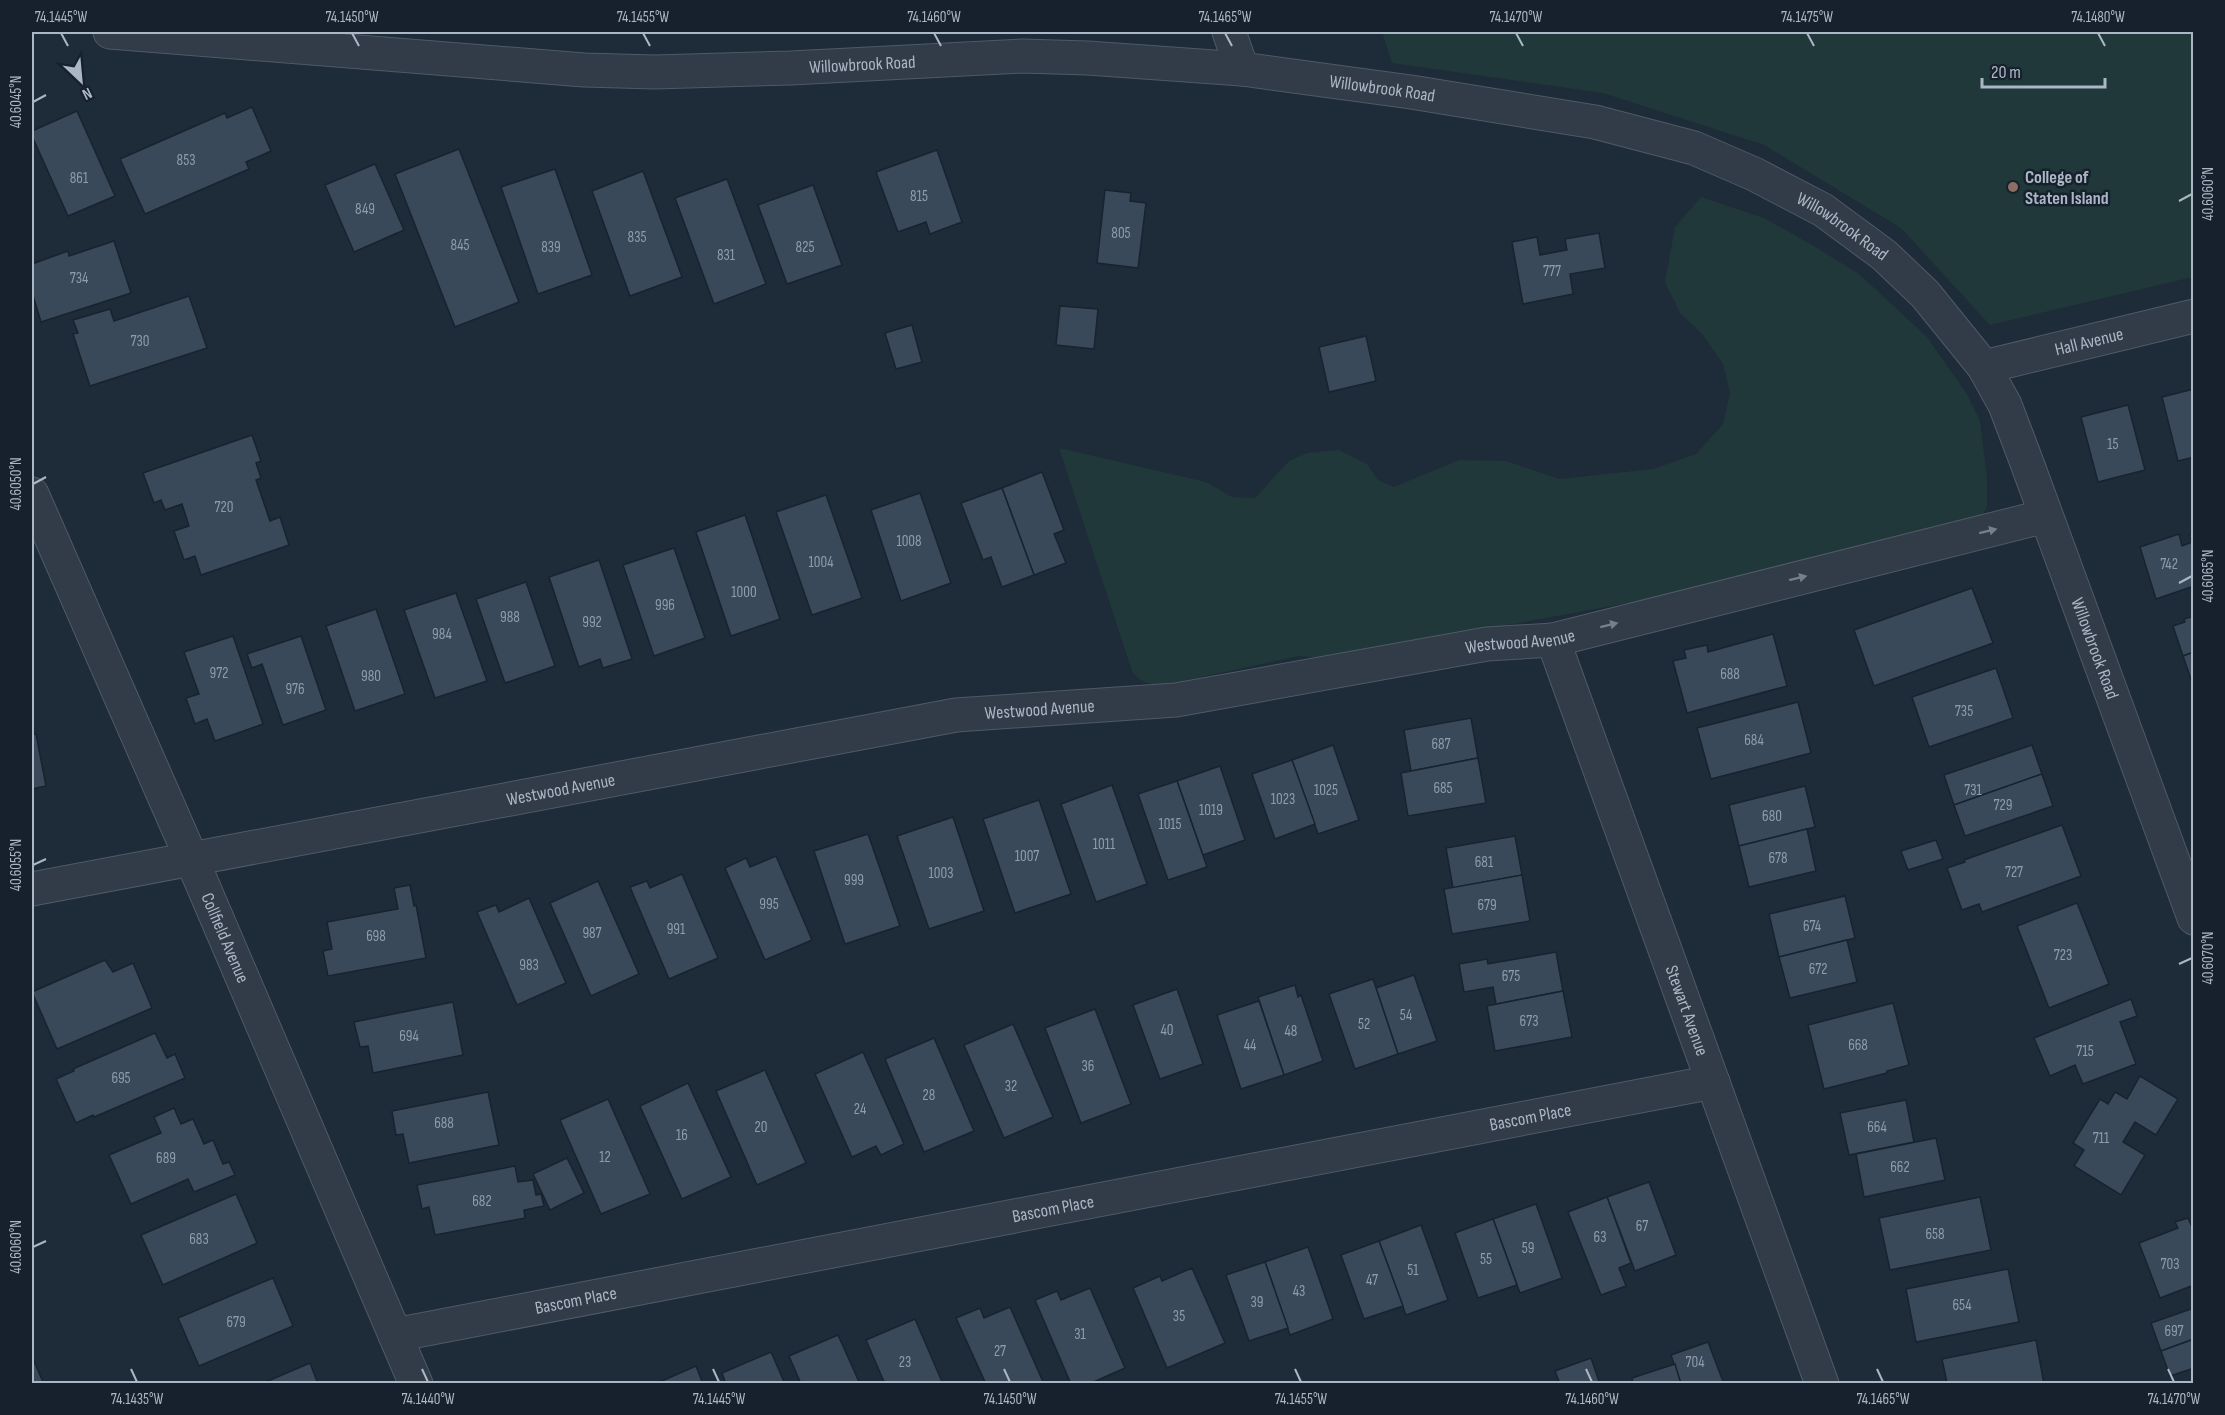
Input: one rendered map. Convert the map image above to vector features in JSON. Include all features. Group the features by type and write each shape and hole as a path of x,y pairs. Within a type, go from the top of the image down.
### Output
{"street":[{"name":"Willowbrook Road","path":"110,32 584,70 655,72 791,68 954,45 1022,56 1089,58 1242,69 1412,92 1594,122 1694,148 1754,174 1823,210 1884,255 1925,294 1984,367 2005,405 2193,918"},
{"path":"1229,32 1242,69"},
{"name":"Hall Avenue","path":"1984,367 2193,316"},
{"name":"Collfield Avenue","path":"32,494 416,1383"},
{"name":"Westwood Avenue","path":"32,889 956,716 1176,700 1487,644 1552,640 2046,516"},
{"name":"Stewart Avenue","path":"1552,640 1822,1383"},
{"name":"Bascom Place","path":"395,1335 1713,1082"}],"green space":[{"name":"College of Staten Island","path":"1382,32 2193,32 2193,277 1990,325 1901,228 1764,145 1603,93 1392,63"},
{"path":"1701,197 1764,218 1814,246 1859,274 1927,337 1967,394 1980,421 1987,478 1987,506 1982,517 1672,595 1335,659 1299,656 1165,685 1146,683 1135,675 1059,448 1206,482 1232,497 1255,498 1289,461 1307,453 1339,450 1367,464 1378,480 1394,487 1459,460 1506,461 1559,479 1653,469 1696,454 1723,424 1730,393 1723,364 1703,335 1680,313 1665,282 1675,227"}],"building":[{"path":"252,107 271,151 246,162 249,169 145,214 120,159 225,113 227,118"},
{"path":"77,111 115,196 68,216 32,136 32,131"},
{"path":"459,149 519,302 455,327 395,174"},
{"path":"937,150 962,222 930,234 926,222 898,232 876,172"},
{"path":"375,164 404,230 354,252 325,185"},
{"path":"555,169 592,275 538,294 501,187"},
{"path":"643,171 682,277 630,296 592,191"},
{"path":"727,179 766,284 714,304 675,198"},
{"path":"813,185 842,265 787,284 758,205"},
{"path":"1105,190 1131,193 1130,201 1146,203 1138,268 1097,263"},
{"path":"1599,233 1605,268 1570,274 1573,294 1523,304 1512,242 1537,237 1540,255 1567,250 1565,239"},
{"path":"114,241 131,293 41,322 32,292 32,264 68,251 69,256"},
{"path":"189,296 207,348 90,386 73,334 78,333 73,320 110,309 114,321"},
{"path":"1060,306 1098,309 1094,349 1056,345"},
{"path":"912,325 922,362 896,369 885,333"},
{"path":"1366,336 1376,381 1329,392 1319,347"},
{"path":"2194,389 2194,457 2178,461 2162,397"},
{"path":"2128,405 2145,470 2098,482 2081,417"},
{"path":"252,435 261,461 256,463 261,478 256,480 270,521 280,517 289,545 201,575 195,556 184,560 174,531 189,526 182,504 165,510 161,500 154,503 143,473"},
{"path":"1042,472 1064,530 1054,534 1066,563 1034,575 1002,488"},
{"path":"1002,488 1034,575 1002,587 991,557 983,560 961,503"},
{"path":"920,493 951,583 901,601 871,510"},
{"path":"826,495 862,598 812,615 776,512"},
{"path":"745,515 780,619 731,636 696,532"},
{"path":"2179,534 2182,546 2192,542 2189,535 2194,534 2194,586 2156,599 2140,547"},
{"path":"674,548 705,638 654,656 623,565"},
{"path":"599,560 632,659 603,668 600,659 579,667 549,577"},
{"path":"526,582 555,666 505,683 476,599"},
{"path":"1972,588 1993,643 1874,686 1854,630"},
{"path":"456,593 487,681 435,698 404,610"},
{"path":"376,609 405,694 355,711 326,626"},
{"path":"2194,616 2194,652 2183,656 2173,626"},
{"path":"1773,634 1787,686 1687,713 1673,661 1686,658 1684,650 1707,645 1708,652"},
{"path":"233,636 263,724 215,741 207,719 195,724 186,698 199,694 184,652"},
{"path":"301,636 326,710 283,725 262,664 252,668 247,654"},
{"path":"2194,652 2194,685 2193,685 2183,656"},
{"path":"1996,668 2013,718 1929,747 1912,697"},
{"path":"1798,702 1811,753 1711,779 1697,728"},
{"path":"1471,718 1478,758 1411,771 1404,730"},
{"path":"36,734 46,786 32,789 32,735"},
{"path":"1333,745 1359,820 1318,834 1292,760"},
{"path":"2032,745 2042,774 1954,805 1944,775"},
{"path":"1478,758 1486,803 1408,816 1401,773"},
{"path":"1292,760 1315,824 1275,839 1252,774"},
{"path":"1220,766 1245,840 1203,855 1177,781"},
{"path":"2042,774 2053,806 1965,836 1954,805"},
{"path":"1177,781 1207,867 1168,880 1138,794"},
{"path":"1112,785 1147,884 1096,902 1061,804"},
{"path":"1805,786 1815,827 1739,846 1729,805"},
{"path":"1039,800 1071,894 1015,913 983,819"},
{"path":"953,817 984,911 929,929 897,836"},
{"path":"2062,825 2081,876 1982,912 1979,904 1962,910 1947,868"},
{"path":"1807,829 1816,871 1749,887 1739,846"},
{"path":"868,834 900,926 845,944 814,851"},
{"path":"1515,836 1522,875 1453,888 1446,848"},
{"path":"1936,840 1943,859 1908,870 1901,851"},
{"path":"776,856 812,940 765,960 725,868 746,858 750,867"},
{"path":"682,874 718,958 669,979 630,887 647,881 650,888"},
{"path":"1522,875 1530,921 1452,934 1444,889"},
{"path":"598,881 639,974 591,996 550,903"},
{"path":"410,885 426,958 328,976 323,951 332,949 327,922 398,909 394,888"},
{"path":"1845,896 1855,938 1779,957 1769,914"},
{"path":"529,898 566,983 517,1005 477,912 496,905 499,912"},
{"path":"2077,903 2109,984 2049,1008 2017,926"},
{"path":"1847,940 1857,982 1790,998 1779,957"},
{"path":"1556,952 1563,991 1496,1004 1493,987 1464,992 1459,964 1487,959 1488,964"},
{"path":"105,960 113,972 133,963 152,1008 57,1049 32,992"},
{"path":"1414,975 1437,1041 1398,1054 1376,988"},
{"path":"1373,979 1398,1054 1355,1069 1329,994"},
{"path":"1295,985 1298,997 1301,995 1323,1061 1284,1075 1258,997"},
{"path":"1177,989 1203,1064 1160,1079 1133,1005"},
{"path":"1563,991 1572,1037 1495,1051 1487,1006"},
{"path":"2131,999 2137,1016 2120,1022 2136,1064 2083,1084 2075,1065 2050,1076 2034,1038"},
{"path":"1259,1001 1284,1075 1241,1089 1217,1015"},
{"path":"453,1002 463,1055 373,1073 368,1046 360,1047 354,1022"},
{"path":"1893,1003 1909,1065 1824,1089 1808,1025"},
{"path":"1095,1009 1131,1104 1081,1123 1045,1028"},
{"path":"1013,1024 1053,1117 1004,1138 964,1045"},
{"path":"155,1033 167,1058 175,1054 185,1078 76,1123 56,1079 74,1071 73,1069"},
{"path":"934,1038 974,1131 924,1152 885,1059"},
{"path":"863,1052 904,1144 881,1155 876,1146 852,1157 815,1074"},
{"path":"765,1070 806,1163 757,1185 716,1091"},
{"path":"2140,1076 2178,1099 2156,1135 2135,1122 2123,1142 2145,1155 2121,1195 2074,1166 2084,1150 2073,1143 2100,1099 2108,1104 2115,1092 2127,1099"},
{"path":"688,1083 731,1177 682,1199 640,1106"},
{"path":"488,1092 499,1145 409,1163 403,1134 396,1135 392,1111"},
{"path":"608,1099 650,1194 601,1214 560,1120"},
{"path":"1906,1100 1914,1142 1849,1155 1840,1113"},
{"path":"174,1108 181,1124 193,1119 204,1144 213,1140 223,1164 229,1162 235,1175 194,1192 188,1179 131,1204 109,1155 161,1133 154,1117"},
{"path":"1936,1138 1945,1180 1864,1197 1856,1154"},
{"path":"567,1158 584,1193 550,1210 533,1174"},
{"path":"515,1166 518,1182 533,1180 536,1195 541,1194 544,1206 524,1210 525,1218 435,1235 429,1207 422,1209 417,1185"},
{"path":"1649,1182 1676,1255 1635,1271 1607,1197"},
{"path":"236,1194 257,1243 163,1285 141,1235"},
{"path":"1607,1197 1631,1263 1619,1268 1626,1286 1601,1295 1568,1212"},
{"path":"1980,1197 1991,1250 1890,1270 1879,1218"},
{"path":"1536,1204 1562,1278 1520,1293 1493,1219"},
{"path":"2188,1218 2194,1232 2194,1285 2160,1298 2139,1243 2178,1228 2175,1222"},
{"path":"1493,1219 1517,1285 1478,1298 1455,1233"},
{"path":"1421,1225 1448,1300 1406,1315 1379,1241"},
{"path":"1379,1241 1403,1306 1364,1319 1341,1255"},
{"path":"1308,1247 1333,1319 1290,1335 1265,1262"},
{"path":"1265,1262 1288,1328 1249,1341 1226,1275"},
{"path":"1192,1268 1225,1343 1167,1368 1133,1288 1160,1276 1162,1281"},
{"path":"2008,1269 2019,1322 1916,1342 1906,1289"},
{"path":"273,1278 293,1326 199,1366 178,1318"},
{"path":"1090,1288 1125,1368 1089,1384 1071,1384 1035,1300 1057,1291 1061,1300"},
{"path":"1010,1307 1044,1384 986,1384 956,1318 980,1308 984,1318"},
{"path":"2194,1308 2194,1339 2161,1351 2151,1323"},
{"path":"915,1319 943,1384 885,1384 866,1340"},
{"path":"838,1335 860,1384 801,1384 789,1356"},
{"path":"2194,1339 2194,1368 2170,1376 2161,1351"},
{"path":"2036,1340 2044,1384 1942,1384 1947,1383 1942,1359"},
{"path":"1708,1342 1724,1384 1681,1384 1671,1355"},
{"path":"771,1352 785,1384 726,1384 722,1373"},
{"path":"32,1357 44,1384 32,1384"},
{"path":"1591,1358 1600,1384 1560,1384 1555,1371"},
{"path":"310,1363 318,1384 261,1384"},
{"path":"1675,1364 1681,1384 1633,1384 1632,1378"},
{"path":"696,1366 703,1384 655,1384"}],"place":[{"name":"College of Staten Island","path":"2013,187"}]}
